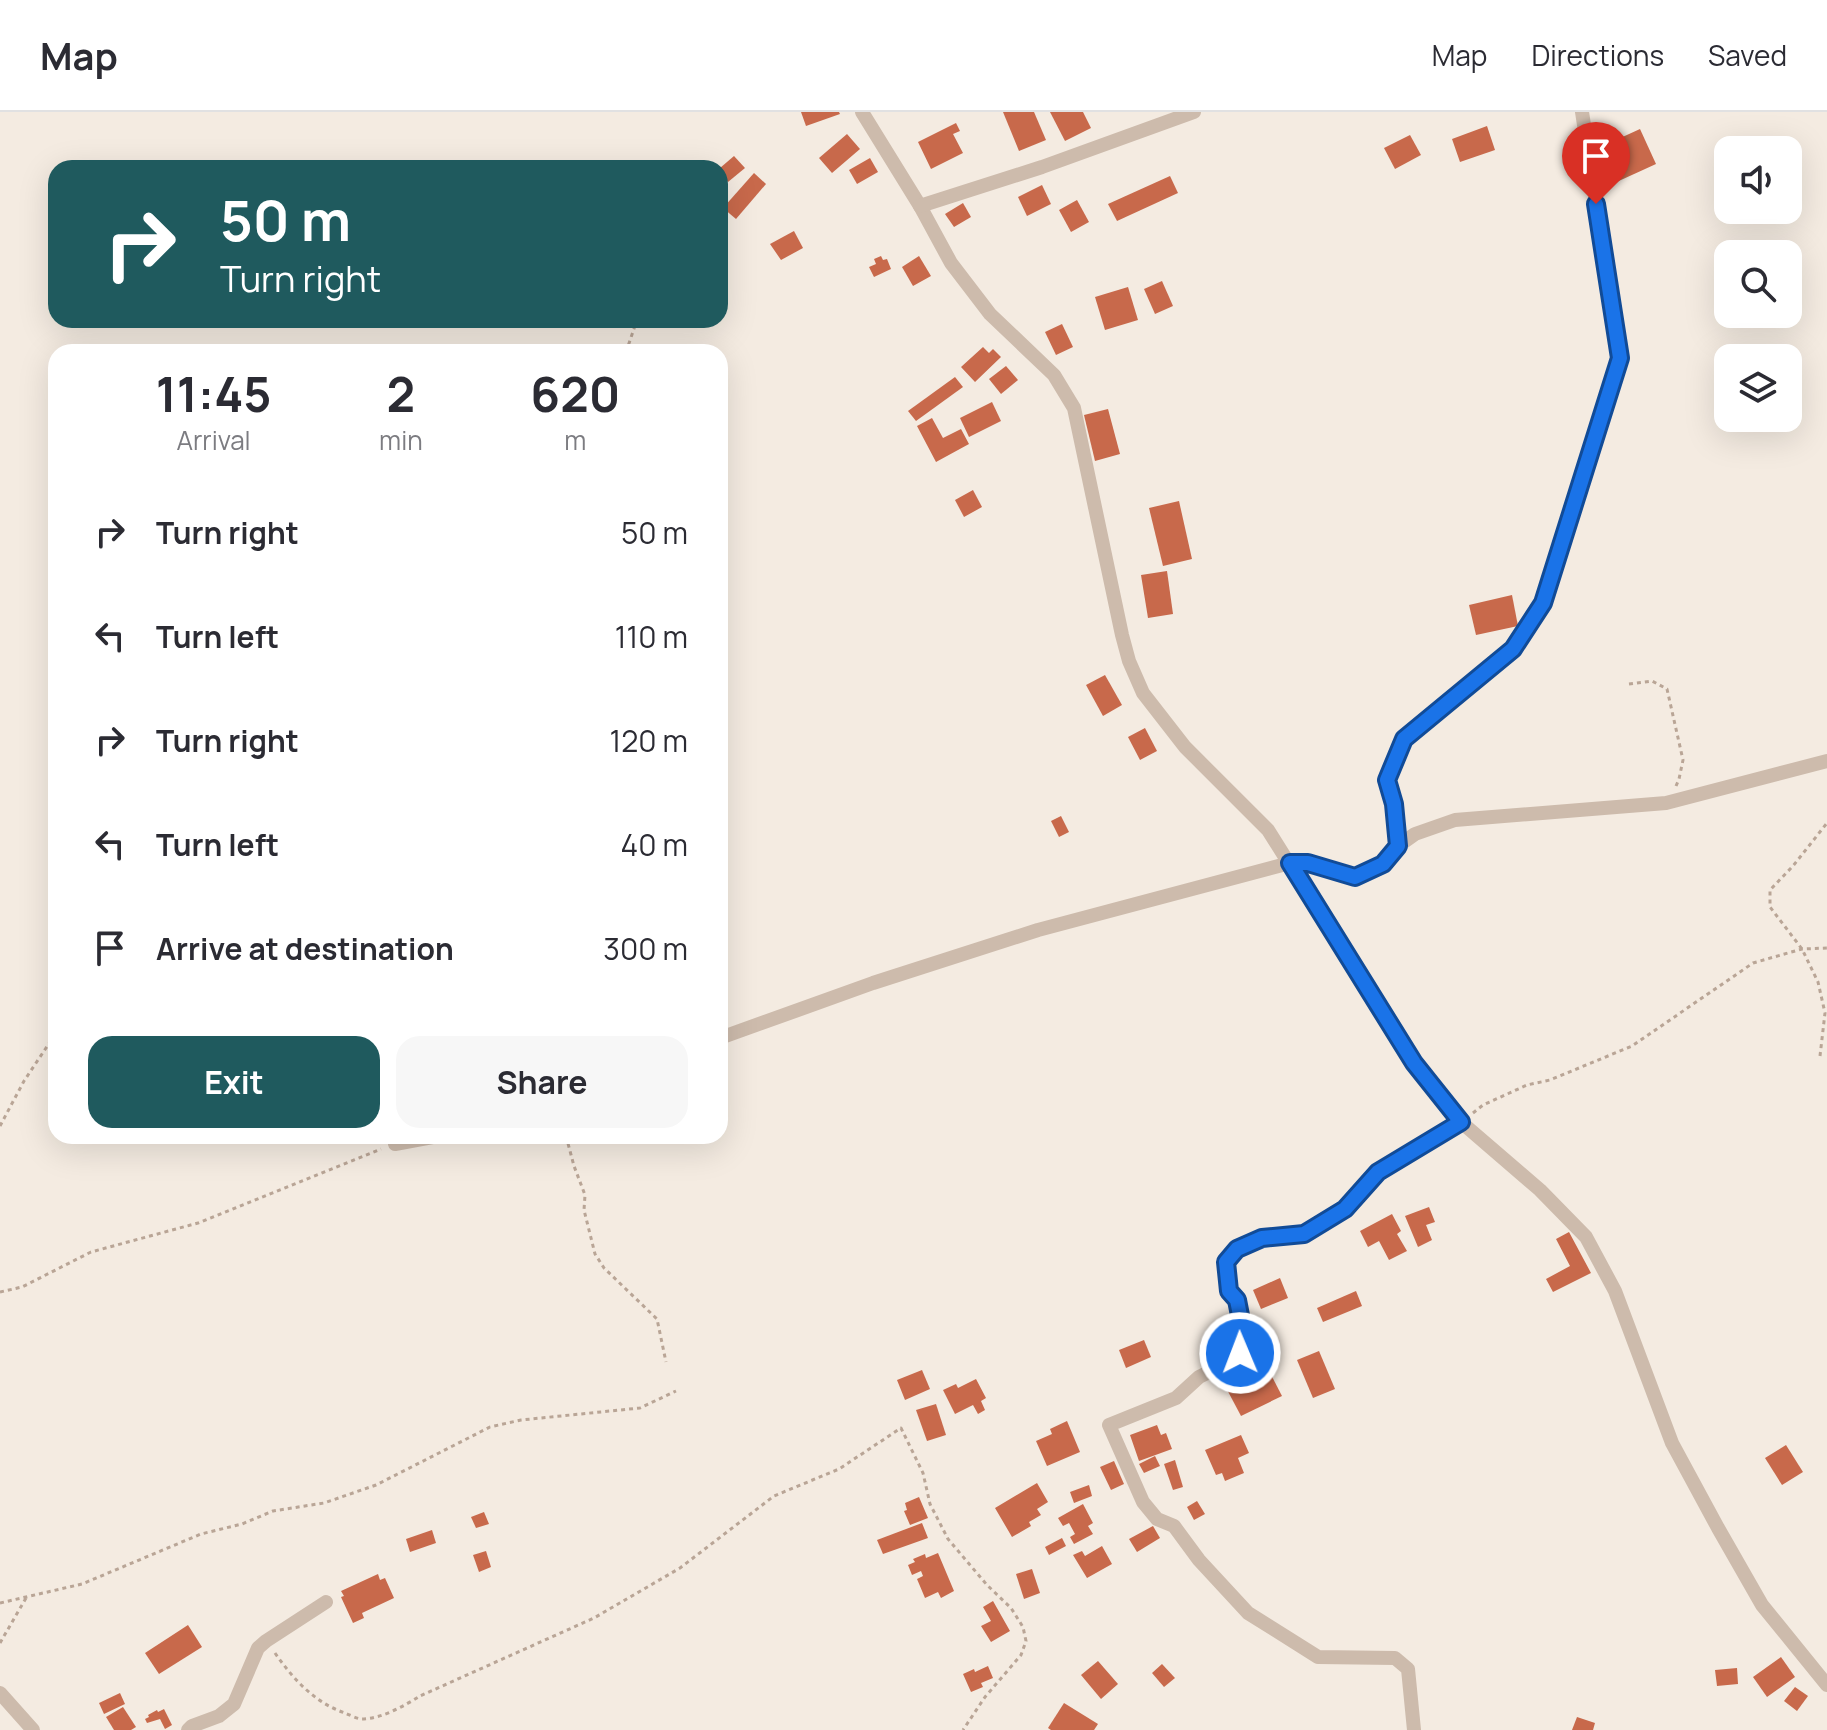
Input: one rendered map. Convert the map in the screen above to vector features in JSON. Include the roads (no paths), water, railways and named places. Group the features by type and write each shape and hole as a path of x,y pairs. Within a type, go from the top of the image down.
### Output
{"street":[{"path":"862,112 951,263 971,291 990,314 1054,375 1074,408 1122,635 1143,693 1185,747 1268,830 1414,1063 1461,1122 1540,1190 1586,1237 1615,1291 1672,1443 1762,1605 1827,1685"},
{"path":"920,206 1042,167 1194,112"},
{"path":"1398,846 1394,804 1387,780 1404,739 1513,649 1543,603 1620,358 1582,112"},
{"path":"728,1035 873,983 1038,930 1290,863 1308,863 1355,877 1383,864 1398,846 1415,834 1455,820 1666,803 1827,761"},
{"path":"1414,1730 1408,1669 1395,1658 1318,1657 1248,1613 1199,1560 1174,1526 1157,1519 1143,1502 1109,1425 1176,1398 1199,1377 1240,1353 1243,1331 1237,1300 1229,1291 1226,1262 1237,1249 1262,1238 1304,1234 1345,1209 1378,1172 1461,1122"},
{"path":"188,1730 219,1716 234,1704 258,1648 326,1602"},
{"path":"0,1693 33,1730"}]}
